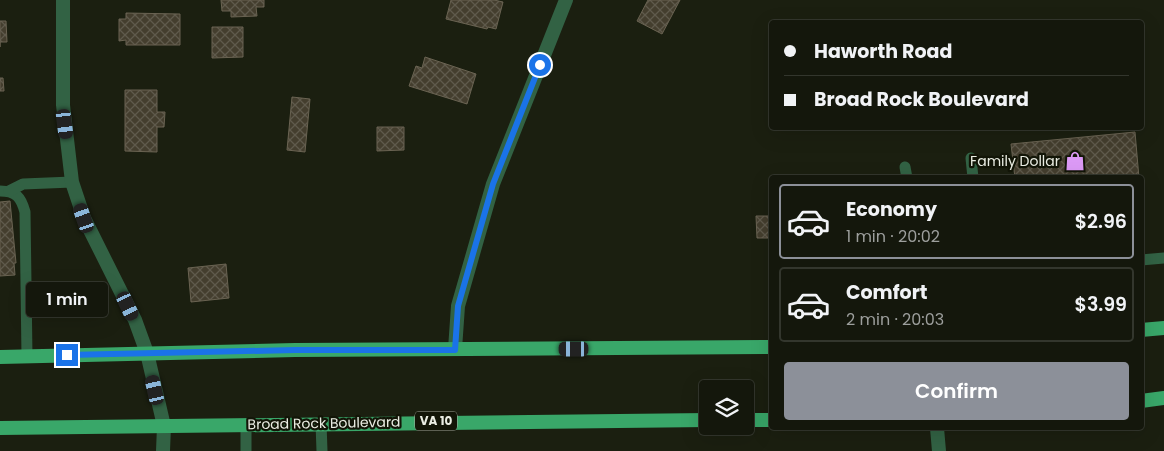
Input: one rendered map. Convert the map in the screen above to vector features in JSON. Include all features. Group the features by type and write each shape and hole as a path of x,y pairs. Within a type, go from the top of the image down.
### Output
{"main road":[{"path":"1144,330 1164,328"},
{"path":"0,357 147,353 769,346"},
{"path":"1144,401 1164,398"},
{"name":"Broad Rock Boulevard","path":"0,428 699,420"},
{"path":"754,420 769,420"}],"street":[{"path":"63,0 63,105 72,182 84,218 135,320 147,353 164,426 163,451"},
{"path":"455,350 458,306 493,184 566,0"},
{"path":"937,430 938,451"}],"lane":[{"path":"971,158 973,175"},
{"path":"4,191 23,184 72,182"},
{"path":"4,191 20,198 26,219 27,356"},
{"path":"1144,260 1164,258"},
{"path":"321,423 322,451"},
{"path":"246,424 246,451"}],"building":[{"path":"221,0 264,0 264,7 256,7 257,16 231,17 231,11 222,11"},
{"path":"451,0 494,0 503,2 496,29 488,27 487,29 446,19"},
{"path":"648,0 680,0 662,34 637,21"},
{"path":"126,13 180,14 180,45 126,45 126,40 119,41 119,19 126,19"},
{"path":"0,21 6,21 7,42 0,42"},
{"path":"212,27 243,27 243,57 212,58"},
{"path":"425,57 476,74 467,104 409,86 416,66 422,68"},
{"path":"0,78 3,78 4,91 0,91"},
{"path":"125,90 157,90 157,112 165,112 164,127 157,127 157,152 125,151"},
{"path":"292,97 310,99 305,152 287,150"},
{"path":"377,127 404,127 404,150 377,151"},
{"name":"Family Dollar","path":"1135,132 1139,175 1015,175 1011,144"},
{"path":"10,201 16,263 14,263 15,275 0,276 0,202"},
{"path":"756,216 769,216 769,238 757,238"},
{"path":"226,264 229,298 191,302 188,268"}],"place":[{"name":"Family Dollar","path":"1075,161"}],"route":[{"path":"67,355 295,350 455,350 458,306 493,184 540,65"}]}
